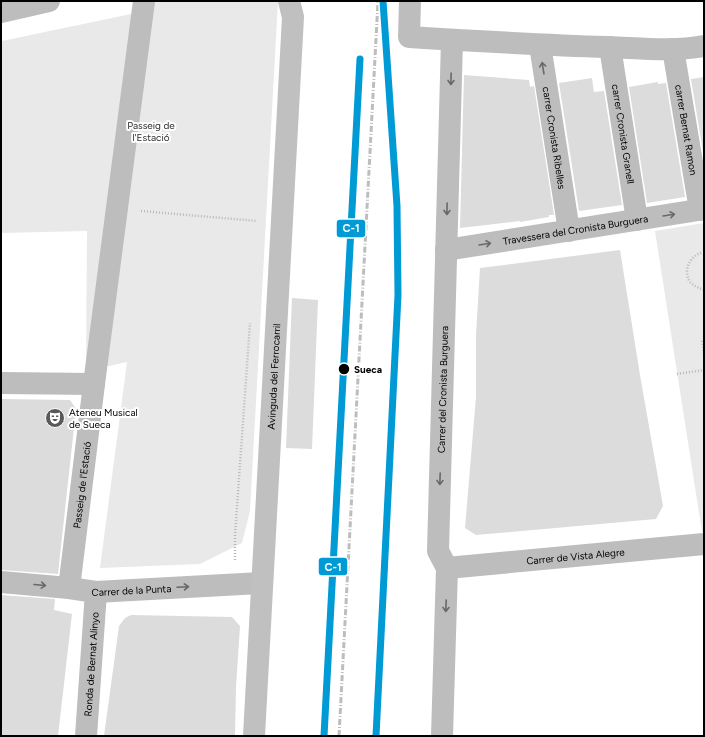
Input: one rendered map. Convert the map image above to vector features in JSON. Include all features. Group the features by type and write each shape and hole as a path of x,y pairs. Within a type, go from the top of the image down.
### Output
{"street":[{"path":"1,12 49,1"},
{"name":"Passeig de l'Estació","path":"69,588 144,1"},
{"path":"410,1 409,37 540,45 673,49 687,49 704,46"},
{"name":"Avinguda del Ferrocarril","path":"254,736 294,6"},
{"name":"Carrer del Cronista Burguera","path":"442,736 447,568 438,551 452,40"},
{"name":"carrer Cronista Ribelles","path":"540,45 569,231"},
{"name":"carrer Cronista Granell","path":"610,47 637,220"},
{"name":"carrer Bernat Ramon","path":"673,49 702,210"},
{"name":"Travessera del Cronista Burguera","path":"446,250 702,210"},
{"path":"1,383 94,384"},
{"name":"Carrer de Vista Alegre","path":"447,568 704,544"},
{"name":"Carrer de la Punta","path":"1,582 96,592 262,583"},
{"name":"Ronda de Bernat Alinyo","path":"86,736 96,592"}],"path":[{"path":"117,209 257,220 256,228"},
{"path":"704,252 694,256 687,269 691,282 696,287 704,290"},
{"path":"236,584 235,535 250,322"},
{"path":"704,339 702,340 704,354"},
{"path":"677,374 704,370"}],"green space":[{"name":"Passeig de l'Estació","path":"151,1 278,1 250,511 242,543 200,564 100,568 127,362 109,366 86,367 87,231 1,233 2,41 150,10"},
{"path":"704,223 704,531 702,532 655,231"}],"building":[{"path":"464,75 529,80 530,87 534,86 554,215 520,222 460,228"},
{"path":"704,77 704,158 691,79"},
{"path":"592,78 594,92 604,91 622,205 579,211 559,83"},
{"path":"658,82 658,84 666,83 685,197 647,203 629,87"},
{"path":"620,250 663,506 656,519 476,535 465,528 476,397 476,335 480,268"},
{"path":"292,298 318,300 312,449 286,448"},
{"path":"1,399 70,400 76,409 58,574 1,570"},
{"path":"1,595 55,599 54,610 72,614 58,736 1,736"},
{"path":"131,615 232,617 240,626 236,687 235,736 104,736 119,626 125,618"}],"railway":[{"path":"339,736 378,1"}],"transit line":[{"name":"C-1","path":"376,736 398,295 397,206 383,1"},
{"name":"C-1","path":"324,736 360,59"}],"place":[{"name":"Sueca","path":"344,369"},
{"name":"Ateneu Musical de Sueca","path":"55,418"}]}
